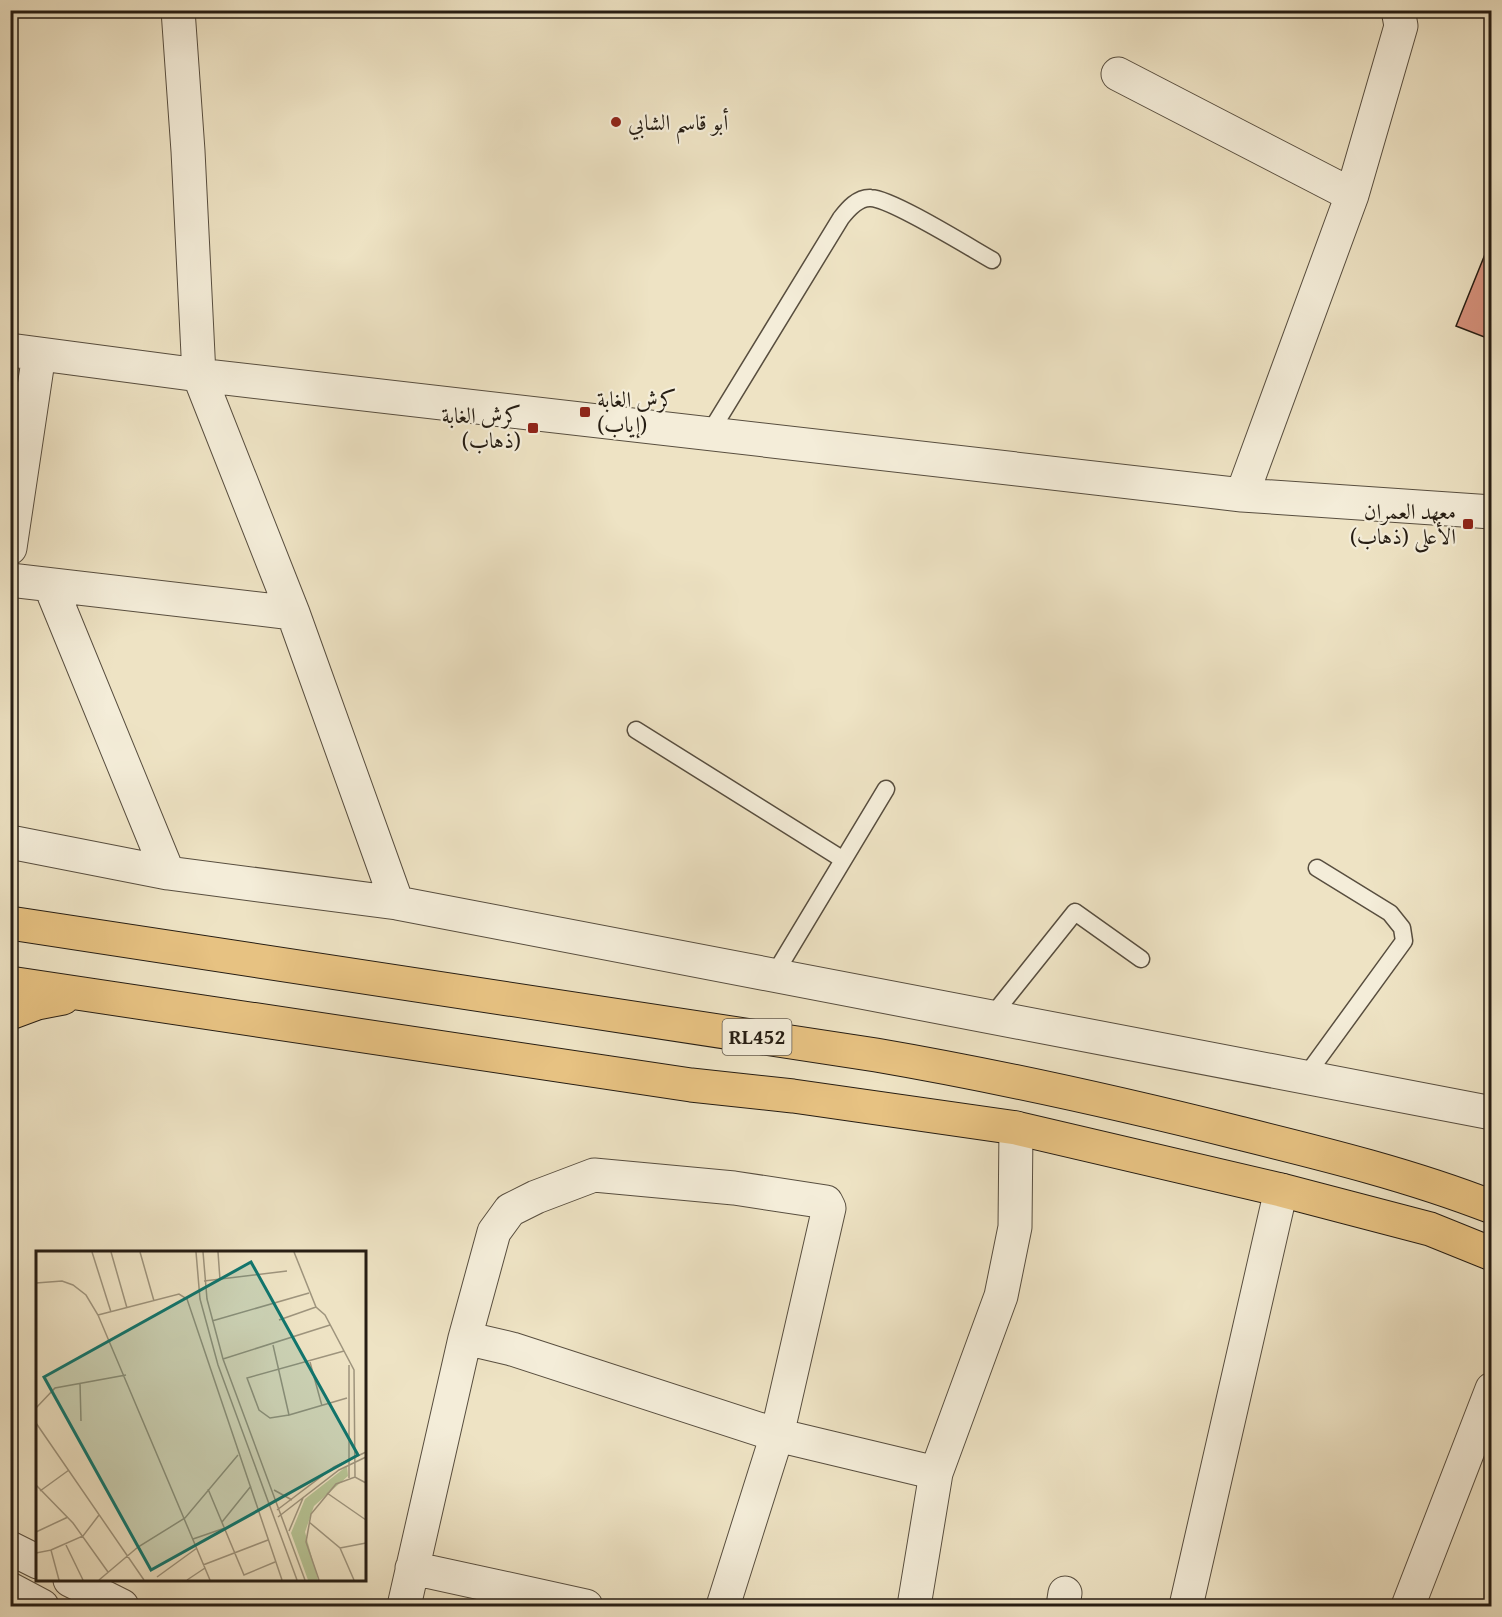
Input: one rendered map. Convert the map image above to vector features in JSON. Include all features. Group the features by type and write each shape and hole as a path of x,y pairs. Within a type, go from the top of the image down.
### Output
{"highway":[{"name":"RL452","path":"10,923 326,969 1000,1076 1288,1145 1449,1190 1491,1207"},
{"name":"RL452","path":"10,983 94,998 691,1085 793,1096 1016,1128 1281,1190 1430,1229 1491,1254"},
{"path":"10,1013 37,1003 66,997 94,998"}],"street":[{"path":"178,10 188,151 199,375 293,613 398,903"},
{"path":"1242,495 1352,195 1401,26 1398,10"},
{"path":"1118,74 1352,195"},
{"path":"10,548 25,352 199,375 1242,495 1491,513"},
{"path":"10,580 293,613"},
{"path":"50,585 168,873"},
{"path":"10,842 168,873 398,903 1491,1113"},
{"path":"914,1606 936,1473 1001,1296 1015,1227 1016,1128"},
{"path":"404,1606 465,1338 494,1232 510,1210 536,1197 594,1175 734,1188 817,1199 826,1202 830,1208 777,1435 723,1606"},
{"path":"1186,1606 1281,1190"},
{"path":"465,1338 512,1349 777,1435 936,1473"},
{"path":"1408,1606 1491,1389"},
{"path":"10,1548 36,1561"},
{"path":"412,1568 586,1606"},
{"path":"72,1581 122,1606"},
{"path":"10,1589 42,1606"}],"lane":[{"path":"709,434 841,218 854,204 870,197 889,203 992,260"},
{"path":"636,730 843,859"},
{"path":"774,975 885,789"},
{"path":"1305,1077 1404,941 1402,928 1390,914 1317,868"},
{"path":"991,1017 1075,912 1141,959"}],"building":[{"path":"1492,237 1492,340 1456,326"}],"place":[{"name":"أبو قاسم الشابي","path":"616,122"},
{"name":"كرش الغابة (إياب)","path":"585,412"},
{"name":"كرش الغابة (ذهاب)","path":"533,428"},
{"name":"معهد العمران الأعلى (ذهاب)","path":"1468,524"}]}
